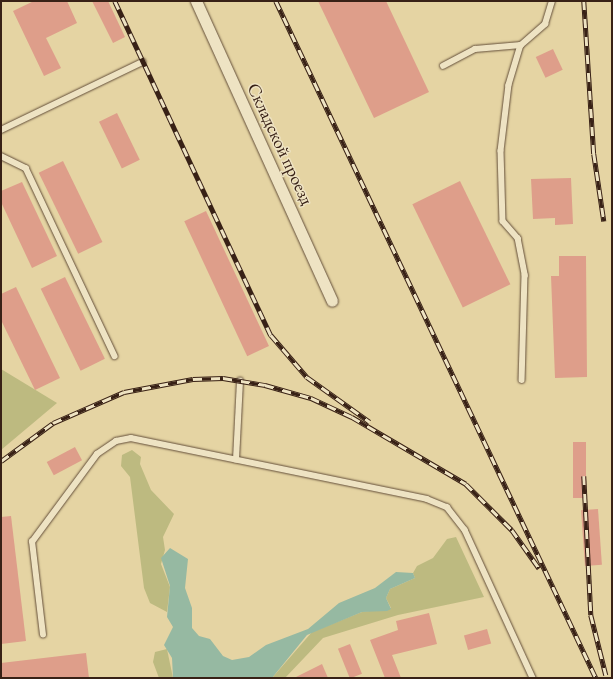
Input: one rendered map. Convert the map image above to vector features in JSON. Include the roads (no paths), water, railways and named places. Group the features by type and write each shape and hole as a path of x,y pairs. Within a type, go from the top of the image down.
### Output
{"street":[{"name":"Складской проезд","path":"196,1 332,301"}],"lane":[{"path":"522,380 525,275 518,238 503,221 501,151 509,85 521,45 545,24 552,1"},
{"path":"444,66 475,49 521,45"},
{"path":"1,130 142,62"},
{"path":"1,156 26,168 115,356"},
{"path":"236,460 240,380"},
{"path":"43,635 32,542 97,454 116,441 130,438 427,499 447,507 465,530 533,678"}],"railway":[{"path":"115,1 271,335 307,377 370,422"},
{"path":"276,1 596,678"},
{"path":"584,1 594,154 604,221"},
{"path":"1,461 53,423 124,392 193,379 223,378 265,385 311,398 352,417 466,484 512,530 539,568"},
{"path":"584,476 591,615 606,675"}]}
